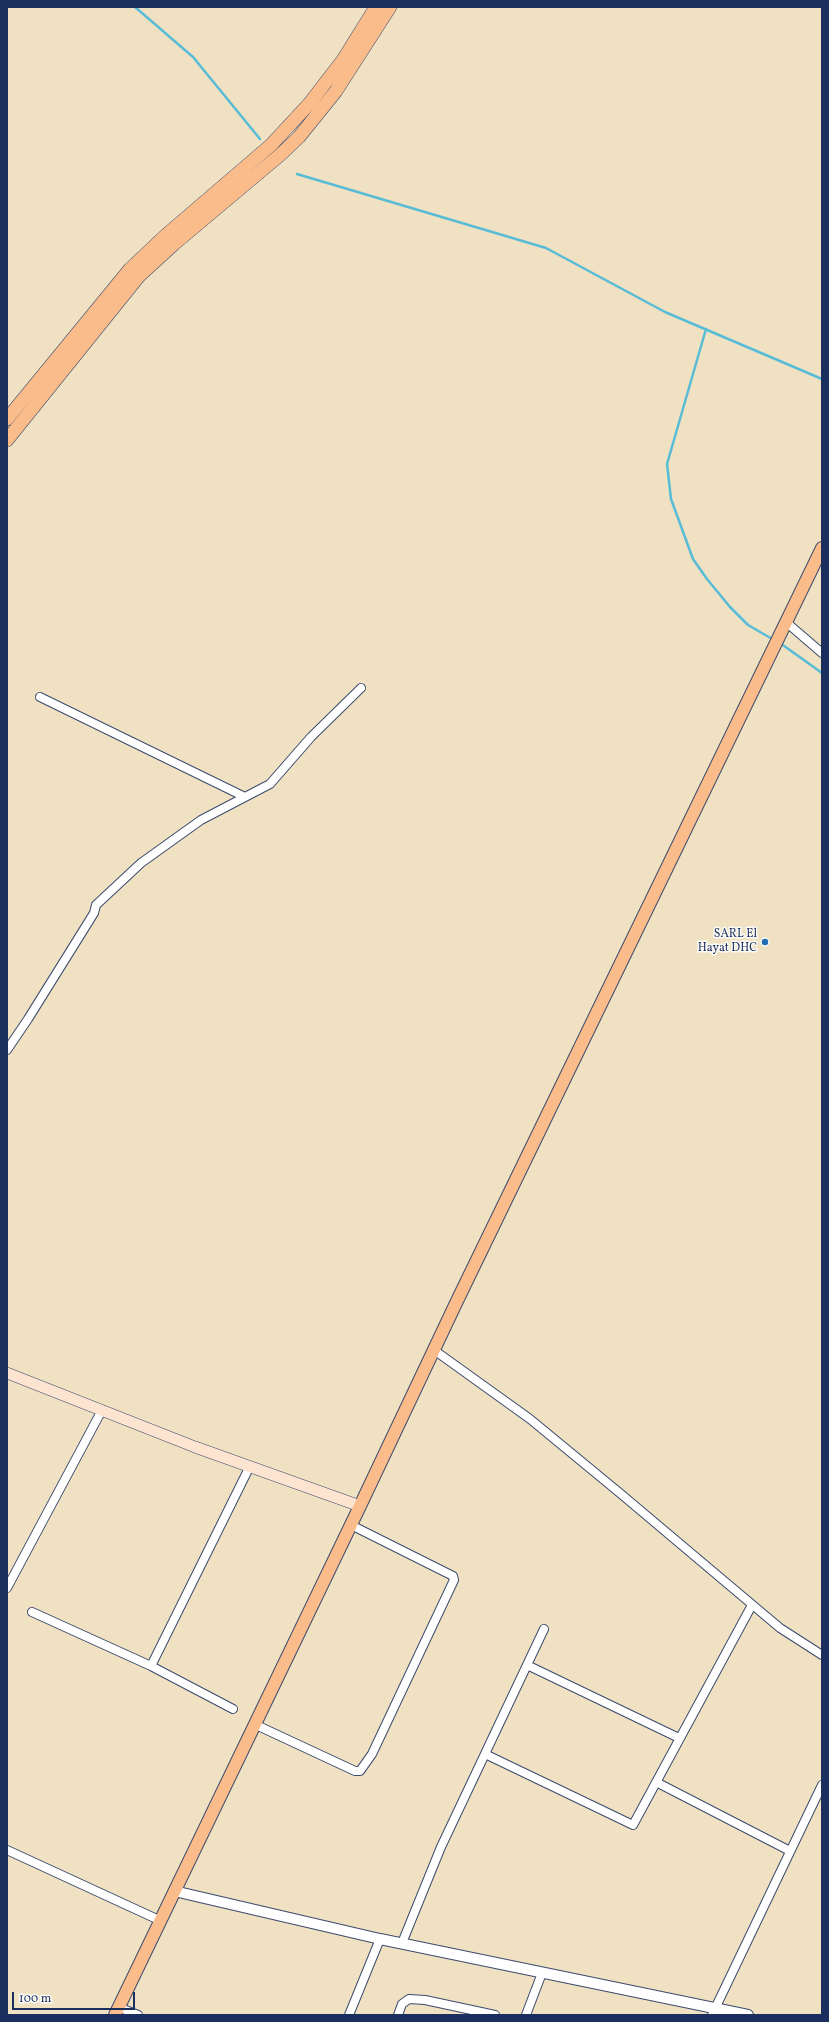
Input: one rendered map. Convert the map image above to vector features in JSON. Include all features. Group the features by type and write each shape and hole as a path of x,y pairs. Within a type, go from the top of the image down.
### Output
{"highway":[{"path":"7,420 130,269 171,230 271,145 309,104 343,60 376,7"},
{"path":"7,440 138,276 280,155 303,131 336,91 390,7"}],"main road":[{"path":"116,2011 822,548"},
{"path":"7,1373 250,1466 360,1506"}],"street":[{"path":"786,622 822,653"},
{"path":"7,1050 94,913 96,905 142,863 201,820 270,784 311,737 361,688"},
{"path":"40,697 245,797"},
{"path":"434,1350 530,1419 780,1628 822,1655"},
{"path":"7,1588 102,1410"},
{"path":"151,1666 250,1466"},
{"path":"254,1724 355,1770 360,1771 372,1754 454,1580 453,1576 351,1525"},
{"path":"485,1754 633,1825 752,1605"},
{"path":"32,1612 151,1666 233,1709"},
{"path":"402,1943 441,1847 544,1629"},
{"path":"527,1666 679,1738"},
{"path":"656,1782 790,1851"},
{"path":"713,2012 822,1785"},
{"path":"7,1850 159,1920"},
{"path":"174,1891 380,1939 542,1972 713,2012 748,2015"},
{"path":"349,2015 380,1939"},
{"path":"526,2015 542,1972"},
{"path":"398,2015 402,2004 409,1999 425,2000 495,2015"},
{"path":"116,2011 138,2015"}],"waterway":[{"path":"135,7 193,57 260,139"},
{"path":"297,174 546,248 665,312 822,379"},
{"path":"706,329 667,464 671,499 693,559 707,579 730,607 748,625 774,640"},
{"path":"780,643 822,673"}],"place":[{"name":"SARL El Hayat DHC","path":"765,942"}]}
